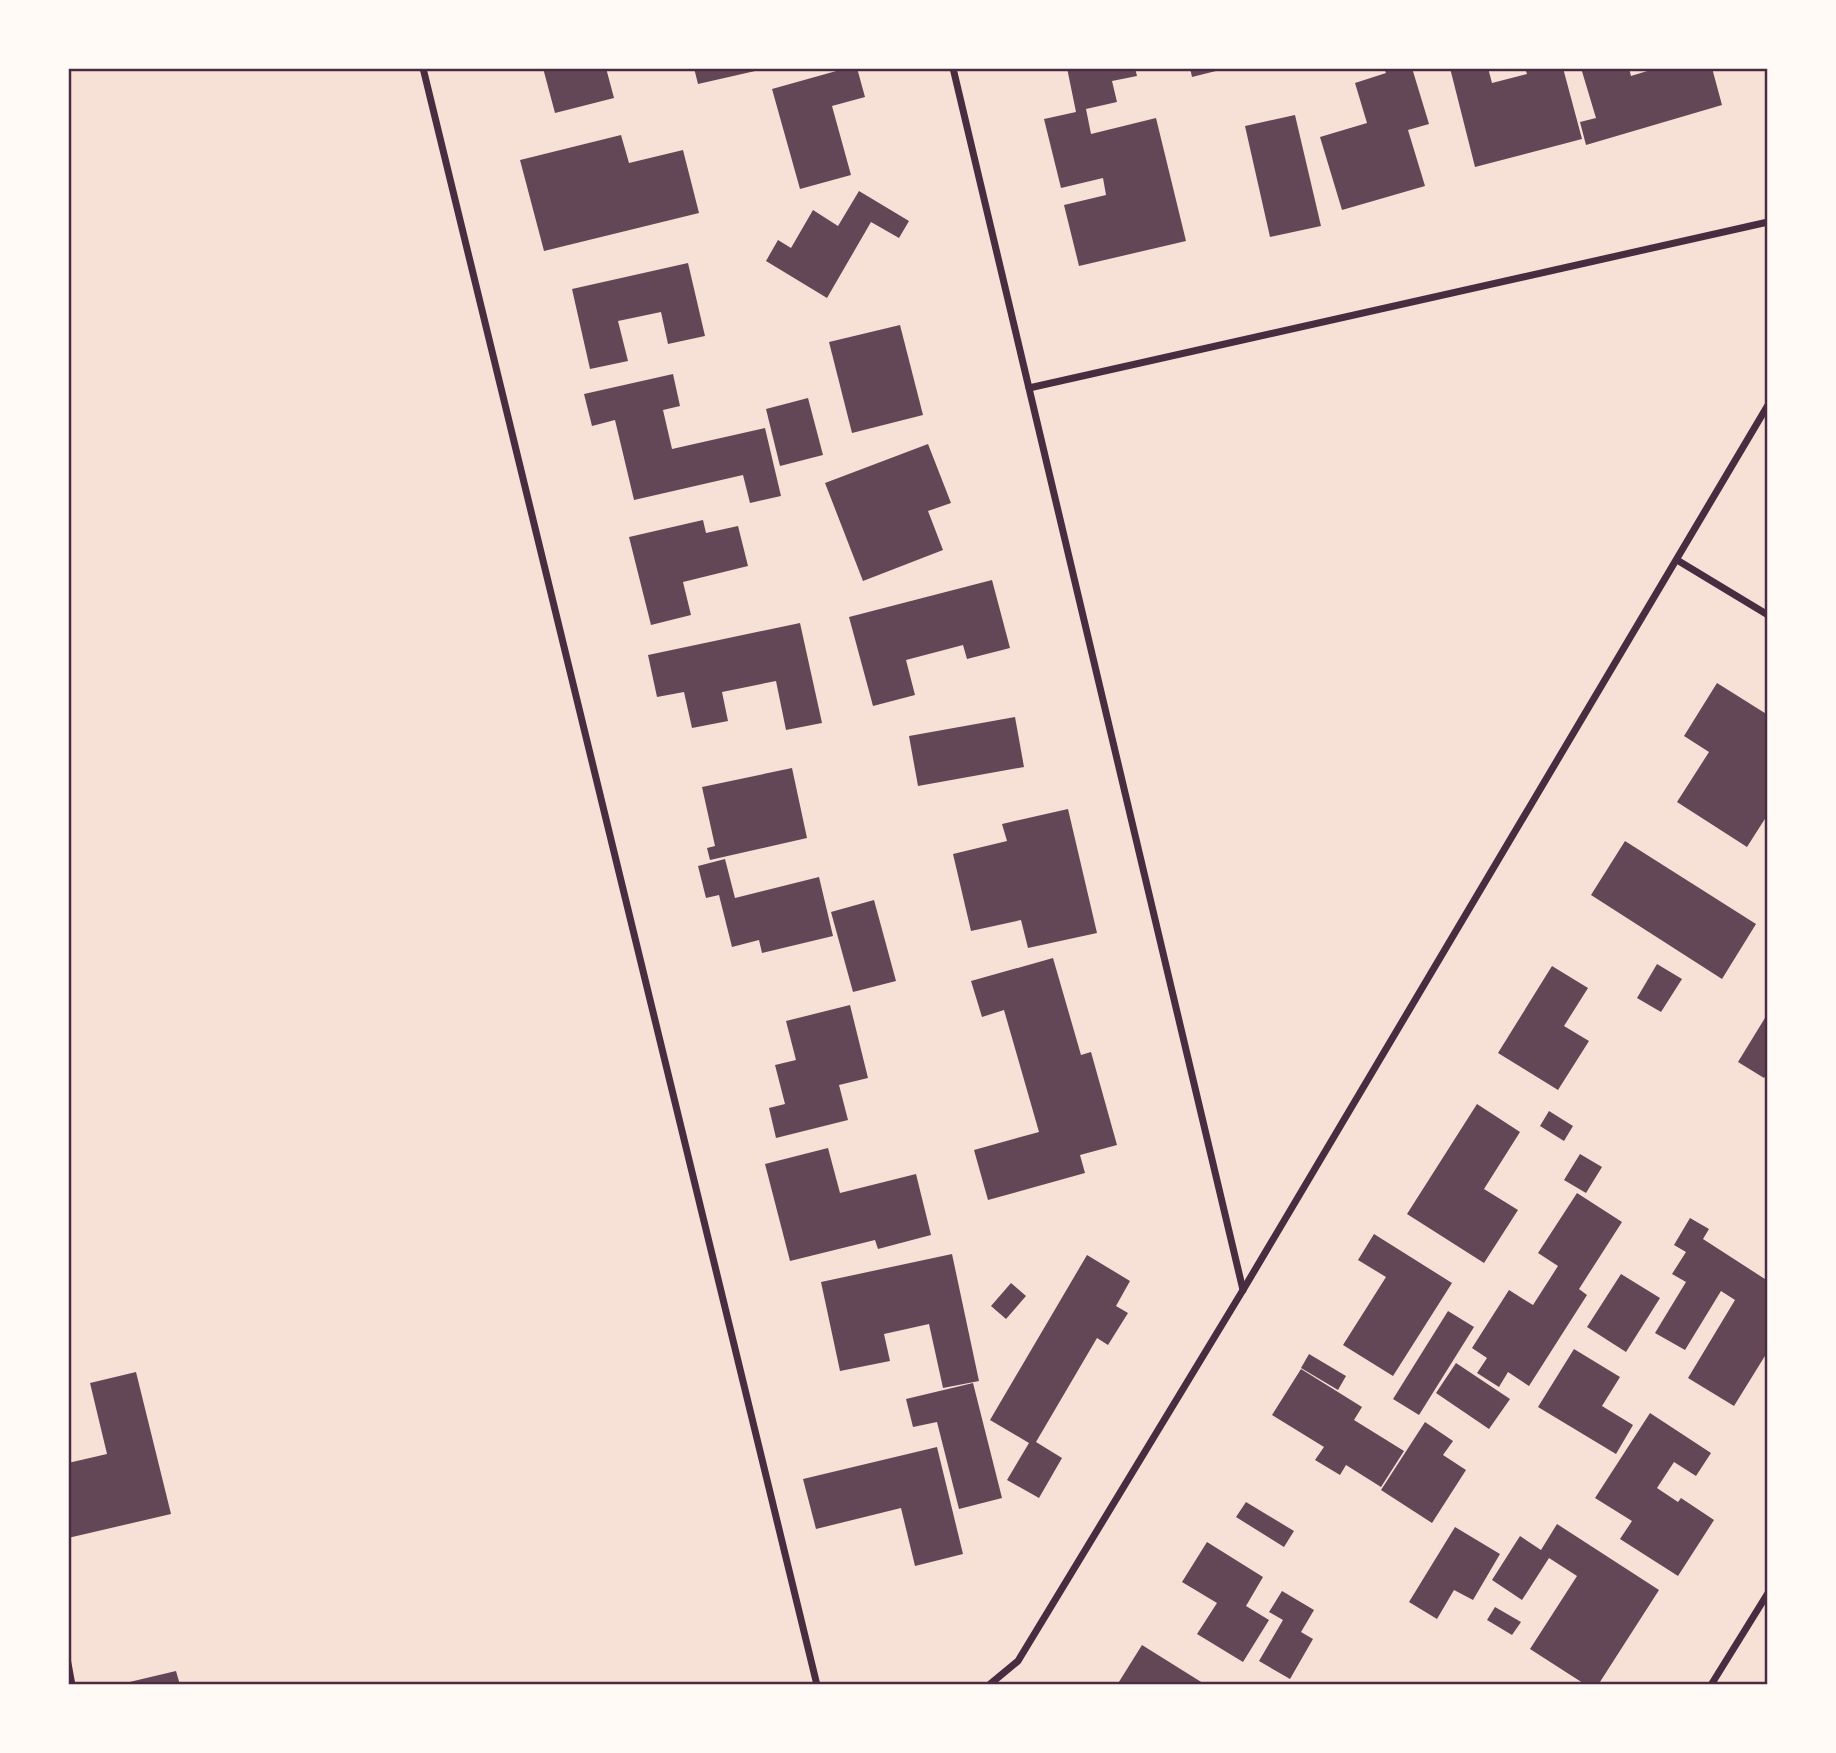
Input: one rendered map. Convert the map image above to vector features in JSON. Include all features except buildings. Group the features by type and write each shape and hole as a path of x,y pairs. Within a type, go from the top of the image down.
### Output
{"street":[{"path":"423,68 817,1685"},
{"path":"953,68 1243,1290"},
{"path":"1029,388 1768,222"},
{"path":"989,1685 1018,1661 1243,1290 1768,405"},
{"path":"1677,560 1768,615"},
{"path":"1711,1685 1768,1593"}],"lane":[{"path":"68,1658 74,1685"}]}
